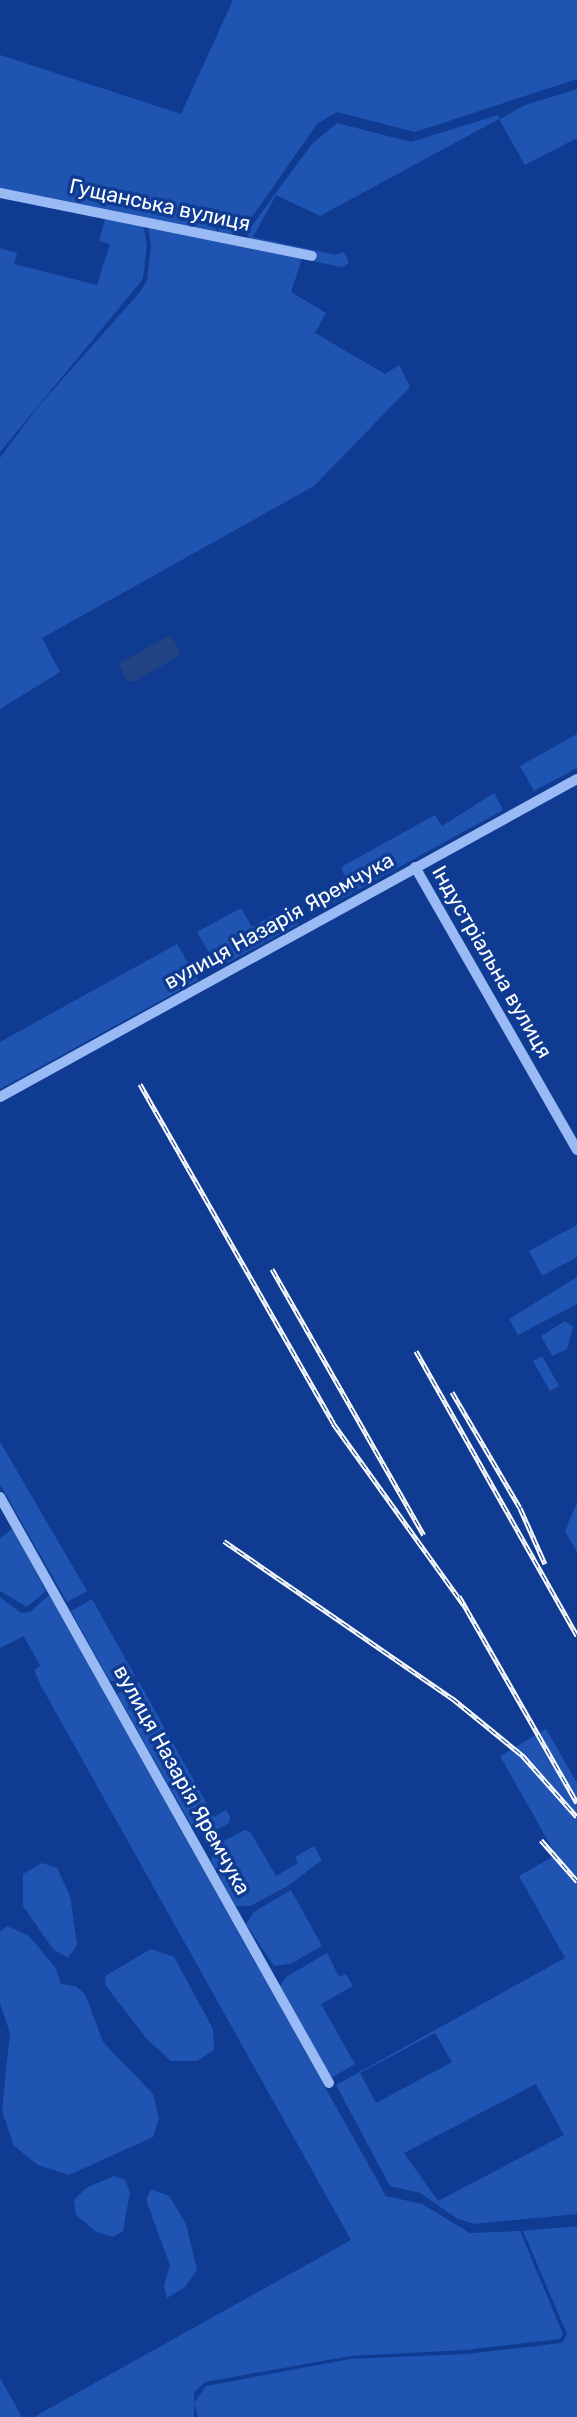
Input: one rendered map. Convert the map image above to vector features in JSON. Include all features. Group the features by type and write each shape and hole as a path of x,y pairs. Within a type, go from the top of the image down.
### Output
{"street":[{"name":"Гущанська вулиця","path":"0,193 312,256"},
{"name":"вулиця Назарія Яремчука","path":"0,1097 577,779"},
{"name":"Індустріальна вулиця","path":"415,867 577,1150"},
{"name":"вулиця Назарія Яремчука","path":"0,1497 329,2083"}],"shaded area":[{"path":"233,0 577,0 577,79 415,132 337,112 317,124 240,232 228,236 0,190 0,55 181,114"},
{"path":"577,89 577,138 525,165 499,119 320,216 276,195 253,237 336,255 344,252 349,263 342,267 302,259 291,292 326,313 315,333 385,374 399,365 410,387 314,486 42,638 60,672 0,709 0,458 37,408 140,292 147,280 151,245 148,226 251,241 247,233 275,194 312,144 337,123 411,142 498,115 500,119 525,105"},
{"path":"105,219 143,225 147,245 143,279 0,452 0,248 17,253 14,264 97,285 110,244 99,241"},
{"path":"166,637 172,637 180,652 177,657 134,682 127,681 119,664"},
{"path":"577,734 577,768 534,791 520,766"},
{"path":"494,793 503,810 334,903 326,888 345,877 341,867 435,815 442,826"},
{"path":"241,908 252,927 275,914 293,914 298,924 218,968 197,932"},
{"path":"177,944 198,980 0,1089 0,1042"},
{"path":"577,1225 577,1257 542,1276 529,1251"},
{"path":"577,1277 577,1304 518,1335 509,1319"},
{"path":"565,1321 573,1327 567,1349 552,1356 541,1336"},
{"path":"542,1356 559,1386 550,1391 533,1361"},
{"path":"0,1442 87,1591 67,1602 0,1484"},
{"path":"577,1502 577,1552 565,1531"},
{"path":"12,1529 46,1591 27,1607 0,1591 0,1538"},
{"path":"49,1595 386,2196 422,2204 470,2233 520,2231 563,2334 560,2339 466,2350 350,2356 205,2382 194,2392 194,2417 34,2417 351,2240 40,1684 34,1670 40,1666 24,1636 0,1648 0,1597 21,1613 30,1612"},
{"path":"92,1599 135,1676 124,1681 110,1681 71,1611"},
{"path":"139,1682 214,1817 226,1810 230,1817 229,1823 205,1836 194,1830 117,1694"},
{"path":"546,1729 577,1783 577,2214 474,2224 458,2219 420,2193 390,2186 336,2085 565,1958 519,1876 556,1855 500,1756","holes":["435,2033 452,2062 376,2103 360,2073","536,2084 564,2135 438,2201 404,2153"]},
{"path":"245,1830 251,1833 276,1876 298,1863 295,1857 314,1846 322,1860 288,1886 250,1906 236,1906 211,1861 215,1845"},
{"path":"42,1863 57,1868 70,1896 77,1945 68,1958 53,1949 23,1906 23,1874"},
{"path":"291,1890 322,1946 290,1964 274,1966 246,1924 254,1912"},
{"path":"7,1926 29,1936 55,1967 61,1984 75,1986 85,1994 103,2042 153,2094 159,2118 153,2137 69,2175 38,2165 14,2146 2,2111 10,2033 0,2003 0,1932"},
{"path":"151,1949 174,1957 213,2029 214,2050 197,2061 171,2061 146,2038 106,1986 105,1976"},
{"path":"327,1953 339,1977 346,1974 353,1986 321,2004 355,2064 331,2078 280,1986 286,1977"},
{"path":"114,2176 125,2180 130,2192 123,2231 113,2237 95,2231 76,2215 74,2200 86,2188"},
{"path":"151,2189 169,2196 186,2224 197,2270 185,2287 167,2298 164,2286 170,2265 146,2200"},
{"path":"577,2226 577,2417 198,2417 194,2403 206,2386 350,2359 466,2354 562,2343 567,2334 523,2231"},
{"path":"0,2378 22,2417 0,2417"}],"railway":[{"path":"140,1084 333,1423 464,1605"},
{"path":"272,1269 424,1535"},
{"path":"416,1351 577,1636"},
{"path":"452,1392 520,1508 545,1564"},
{"path":"224,1541 452,1698 523,1756 577,1817"},
{"path":"459,1596 577,1803"},
{"path":"541,1840 577,1881"}]}
